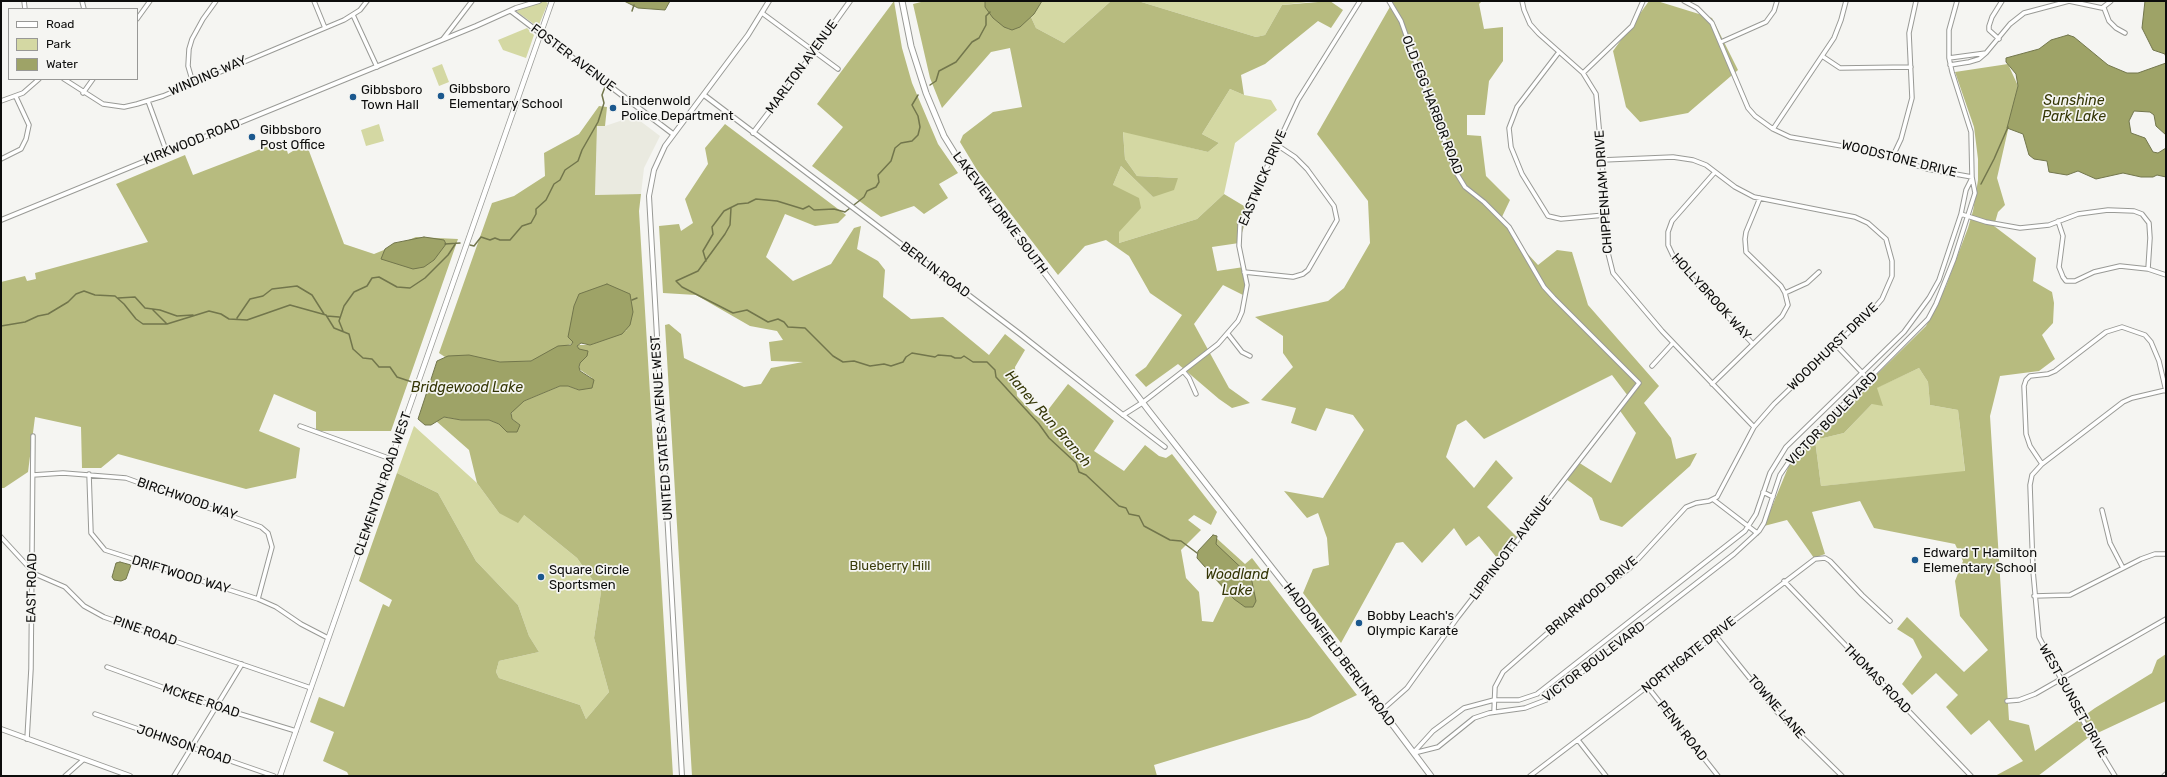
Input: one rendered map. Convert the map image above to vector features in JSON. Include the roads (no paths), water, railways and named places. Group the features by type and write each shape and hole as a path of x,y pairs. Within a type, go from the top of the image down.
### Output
{"main road":[{"name":"CLEMENTON ROAD WEST","path":"280,776 552,1"},
{"name":"LAKEVIEW DRIVE SOUTH","path":"902,1 911,46 926,93 944,136 957,158 1142,402"},
{"name":"HADDONFIELD BERLIN ROAD","path":"1142,402 1341,656 1431,776"}],"street":[{"path":"138,18 150,1"},
{"path":"193,83 188,66 189,49 199,26 216,1"},
{"path":"314,1 326,28"},
{"name":"WINDING WAY","path":"65,80 83,93 104,104 113,107 124,107 148,100 193,83 326,28 353,15 367,1"},
{"path":"443,39 472,1"},
{"name":"KIRKWOOD ROAD","path":"1,220 511,12 520,6 539,1"},
{"name":"UNITED STATES AVENUE WEST","path":"682,776 649,196 654,170 665,146 748,35 769,1"},
{"name":"MARLTON AVENUE","path":"753,133 815,52 850,1"},
{"name":"EASTWICK DRIVE","path":"1123,415 1218,344 1238,321 1242,312 1246,285 1239,246 1240,225 1298,100 1360,1"},
{"name":"OLD EGG HARBOR ROAD","path":"1389,1 1401,21 1457,174 1465,187 1484,202 1509,228 1544,287 1639,383"},
{"name":"CHIPPENHAM DRIVE","path":"1522,1 1530,24 1583,73 1596,94 1602,160 1607,248 1613,273 1617,280 1673,343 1754,427"},
{"path":"1583,73 1632,26 1643,1"},
{"name":"WOODSTONE DRIVE","path":"1684,1 1697,8 1712,23 1748,108 1755,116 1773,129 1790,137 1846,145 1927,169 1972,177"},
{"path":"1721,42 1766,22 1774,11 1777,1"},
{"path":"1773,129 1822,56 1838,29 1846,1"},
{"path":"1892,158 1909,113 1912,98 1909,33 1916,1"},
{"name":"VICTOR BOULEVARD","path":"1414,753 1438,747 1469,720 1494,712 1525,708 1546,700 1734,554 1756,533 1764,523 1780,475 1795,453 1928,319 1936,304 1969,217 1975,193 1972,177 1971,132 1949,58 1949,30 1957,1"},
{"path":"1999,39 1989,30 1989,26 1992,17 2002,1"},
{"path":"1950,65 1979,59 1999,39 2010,24 2019,16 2032,10 2069,1 2082,2 2097,8 2104,8 2111,1"},
{"path":"2104,8 2109,21 2116,28 2125,33"},
{"name":"FOSTER AVENUE","path":"511,12 673,134"},
{"path":"762,13 838,69"},
{"path":"353,15 377,67"},
{"path":"1559,52 1517,107 1509,128 1511,147 1522,174 1548,216 1561,219 1605,215"},
{"path":"1949,58 1986,53"},
{"path":"1822,56 1840,68 1911,67"},
{"path":"1,101 16,97 37,80"},
{"path":"83,93 92,80"},
{"name":"BERLIN ROAD","path":"704,95 849,204 1165,447"},
{"path":"1,159 21,149 26,139 28,125 16,97"},
{"path":"148,100 167,153"},
{"path":"1244,272 1293,277 1303,274 1308,270 1337,220 1334,206 1307,169 1295,157 1277,145"},
{"name":"WOODHURST DRIVE","path":"1602,160 1682,158 1702,162 1740,190 1760,198 1855,217 1880,233 1888,244 1893,270 1890,284 1882,299 1774,404 1754,427 1721,491 1714,500"},
{"name":"HOLLYBROOK WAY","path":"1715,172 1672,221 1668,232 1668,245 1675,260 1753,344"},
{"name":"VICTOR BOULEVARD","path":"1414,753 1433,731 1457,712 1474,704 1494,700 1519,700 1536,694 1687,579 1749,527 1756,514 1770,473 1786,447 1904,332 1929,298 1938,280 1961,214 1966,190 1972,177"},
{"path":"1712,384 1786,310 1788,305 1786,293 1781,286 1746,252 1746,232 1760,198"},
{"path":"1961,214 2010,228 2035,226 2058,221 2078,214 2108,210 2134,211 2142,214 2149,223 2148,269"},
{"path":"2058,221 2063,236 2059,266 2065,279 2069,282 2075,281 2094,272 2120,266 2148,269 2166,275"},
{"path":"1786,293 1808,284 1819,272"},
{"path":"2042,464 2030,446 2026,434 2024,386 2026,380 2030,376 2048,374 2055,371 2106,332 2122,327 2145,335 2151,342 2157,355 2166,390"},
{"path":"1228,334 1242,352 1250,356"},
{"path":"1652,366 1673,343"},
{"path":"1836,345 1869,380"},
{"path":"1183,371 1189,378 1196,394"},
{"name":"LIPPINCOTT AVENUE","path":"1381,711 1407,688 1463,611 1639,383"},
{"name":"WEST SUNSET DRIVE","path":"2114,776 2038,637 2034,596 2030,485 2032,475 2042,464 2123,402 2132,398 2166,390"},
{"path":"300,426 391,460"},
{"name":"EAST ROAD","path":"27,739 31,676 33,436"},
{"name":"BIRCHWOOD WAY","path":"33,475 89,474 126,478 261,527 268,533 272,547 258,599"},
{"name":"DRIFTWOOD WAY","path":"89,474 91,533 105,550 258,599 276,607 301,624 328,638"},
{"path":"1763,492 1773,497"},
{"path":"1714,500 1756,533"},
{"name":"BRIARWOOD DRIVE","path":"1494,712 1497,682 1503,672 1576,608 1630,568 1686,507 1696,502 1714,500"},
{"path":"2102,510 2110,543 2123,568"},
{"name":"PINE ROAD","path":"1,537 32,572 64,587 84,606 104,617 311,688"},
{"path":"2034,596 2070,594 2148,556 2166,554"},
{"name":"NORTHGATE DRIVE","path":"1530,776 1784,581 1810,562 1820,557 1830,561 1890,621"},
{"name":"THOMAS ROAD","path":"1784,581 1971,776"},
{"path":"2007,701 2026,698 2166,619"},
{"name":"TOWNE LANE","path":"1715,635 1777,712 1842,776"},
{"path":"174,776 242,664"},
{"name":"MCKEE ROAD","path":"107,667 217,707 296,731"},
{"name":"PENN ROAD","path":"1647,686 1718,776"},
{"name":"JOHNSON ROAD","path":"95,714 274,776"},
{"path":"1,729 130,776"},
{"path":"1578,740 1606,776"},
{"path":"65,776 83,760"}],"water":[{"path":"624,1 670,1 665,10 638,8"},
{"path":"985,1 1042,1 1034,14 1020,27 1012,30 1004,27 993,18 985,7"},
{"path":"2145,1 2166,1 2166,58 2165,54 2153,50 2142,28"},
{"name":"Sunshine Park Lake","path":"2068,35 2074,37 2108,65 2127,73 2138,73 2166,63 2166,135 2156,126 2154,115 2150,112 2134,111 2129,121 2131,133 2145,138 2153,152 2158,153 2166,148 2166,177 2157,175 2153,177 2141,177 2123,173 2096,179 2078,171 2067,175 2049,172 2047,161 2034,159 2029,155 2023,134 2007,128 2018,86 2016,74 2006,62 2006,58 2039,49 2051,40"},
{"path":"424,237 444,240 446,244 434,260 424,267 413,269 381,259 385,249 394,243"},
{"name":"Bridgewood Lake","path":"607,284 630,294 633,312 630,325 622,334 590,345 581,343 577,346 579,349 588,351 587,356 580,363 579,367 580,371 594,380 592,388 579,390 568,386 560,386 524,401 511,413 512,419 520,425 517,432 507,432 499,424 489,420 461,420 444,417 431,425 425,425 418,419 437,361 448,356 469,355 500,362 531,361 558,346 571,345 573,342 568,337 574,306 579,294"},
{"name":"Woodland Lake","path":"1213,535 1217,536 1216,544 1251,577 1256,601 1253,607 1245,607 1234,599 1197,558 1198,551"},
{"path":"120,562 131,565 126,579 121,581 114,580 112,577 116,563"}],"waterway":[{"path":"632,11 634,5"},
{"path":"930,85 936,81 939,71 956,62 972,42 979,38 986,25 986,16 990,12"},
{"path":"470,245 474,246 481,237 490,240 495,238 500,240 510,240 522,226 531,223 536,214 536,209 546,200 554,184 560,180 565,170 578,161 582,150 598,122 604,103 602,95 605,87"},
{"path":"706,261 703,251 713,234 712,227 724,211 738,204 748,203 756,199 777,201 803,209 809,206 814,210 834,209 845,212 864,197 867,191 876,187 879,182 878,175 891,161 895,148 901,143 912,141 918,135 920,127 918,116 912,105 918,95"},
{"path":"1981,184 2008,127"},
{"name":"Haney Run Branch","path":"731,208 730,225 725,234 698,271 676,281 682,287 733,313 747,310 768,322 778,319 784,322 788,327 805,328 833,356 843,362 854,361 870,366 884,364 891,366 903,362 906,357 912,353 935,357 938,355 951,356 955,358 961,358 964,356 973,362 987,362 995,370 996,377 1039,424 1049,438 1076,463 1079,472 1086,475 1119,506 1126,508 1129,514 1139,516 1144,526 1170,540 1181,541 1197,553"},
{"path":"343,331 339,321 344,306 354,292 367,286 372,278 379,277 397,287 410,288 425,278 448,255 456,243"},
{"path":"445,244 460,243"},
{"path":"237,318 250,299 263,296 272,289 297,286 312,295 324,314"},
{"path":"1,326 25,322 38,316 48,314 68,302 76,294 84,291 95,295 115,296 124,304 136,319 143,324 167,324 209,311 221,314 229,319 247,320 290,305 326,315 334,328 349,334 353,349 363,358 372,359 379,367 390,367 397,377 412,382"},
{"path":"118,298 135,297 145,308 160,310 177,316 193,315"},
{"path":"632,300 637,298"},
{"path":"153,310 167,324"},
{"path":"327,316 339,317"}],"place":[{"name":"Gibbsboro Elementary School","path":"441,96"},
{"name":"Gibbsboro Town Hall","path":"353,97"},
{"name":"Lindenwold Police Department","path":"613,108"},
{"name":"Gibbsboro Post Office","path":"252,137"},
{"name":"Edward T Hamilton Elementary School","path":"1915,560"},
{"name":"Square Circle Sportsmen","path":"541,577"},
{"name":"Bobby Leach's Olympic Karate","path":"1359,623"}],"park label":[{"name":"Blueberry Hill","path":"890,566"}]}
